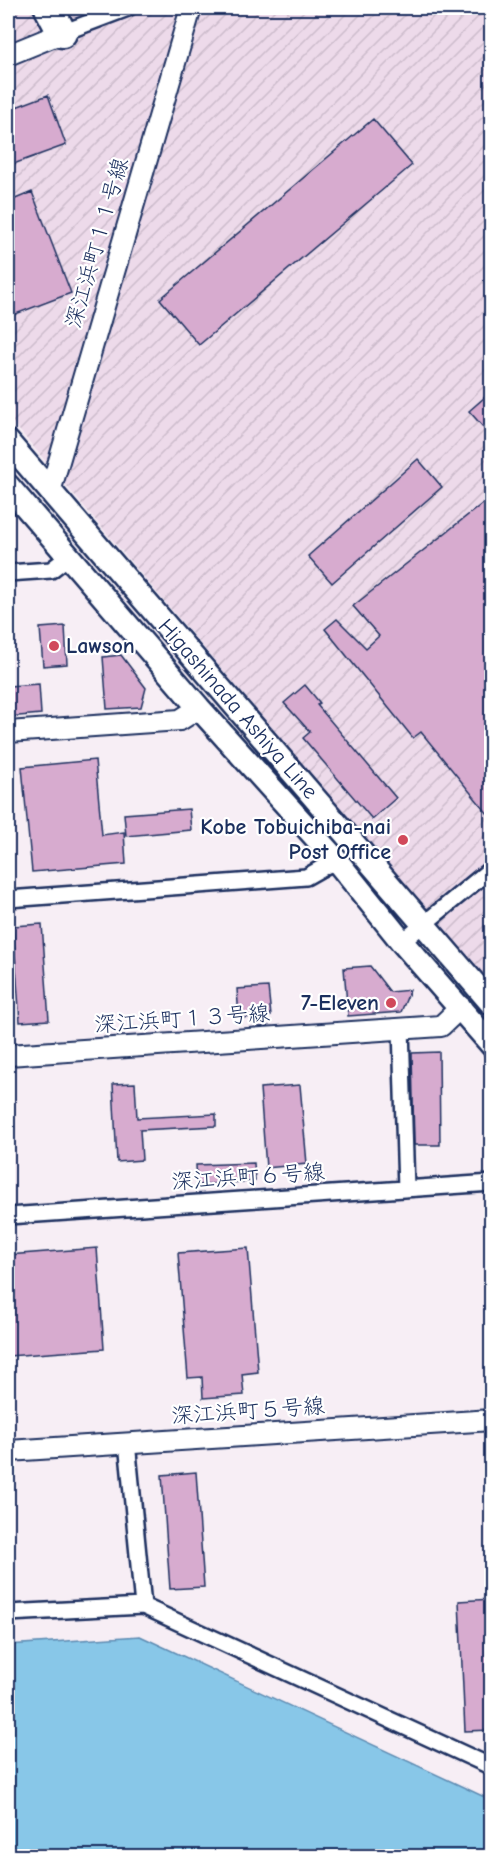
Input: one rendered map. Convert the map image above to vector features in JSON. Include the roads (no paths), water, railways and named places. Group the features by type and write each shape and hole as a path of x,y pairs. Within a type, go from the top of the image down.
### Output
{"highway":[{"path":"49,8 62,33"}],"main road":[{"name":"Higashinada Ashiya Line","path":"8,442 492,1004"},
{"name":"Higashinada Ashiya Line","path":"8,486 200,708 336,860 402,942 492,1044"}],"street":[{"path":"8,55 128,8"},
{"name":"深江浜町１１号線","path":"50,492 190,8"},
{"path":"8,573 51,570 68,557"},
{"path":"8,732 180,720 200,708"},
{"path":"8,899 306,877 336,860"},
{"path":"402,942 492,868"},
{"name":"深江浜町１３号線","path":"8,1055 441,1026 461,1007"},
{"path":"401,1028 406,1189"},
{"name":"深江浜町６号線","path":"8,1216 492,1183"},
{"name":"深江浜町５号線","path":"8,1451 492,1419"},
{"path":"127,1442 144,1606"},
{"path":"8,1613 144,1606 492,1767"}],"water":[{"path":"140,1636 491,1800 491,1856 8,1856 8,1645"}],"place":[{"name":"Lawson","path":"54,646"},
{"name":"Kobe Tobuichiba-nai Post Office","path":"403,840"},
{"name":"7-Eleven","path":"391,1003"}]}
